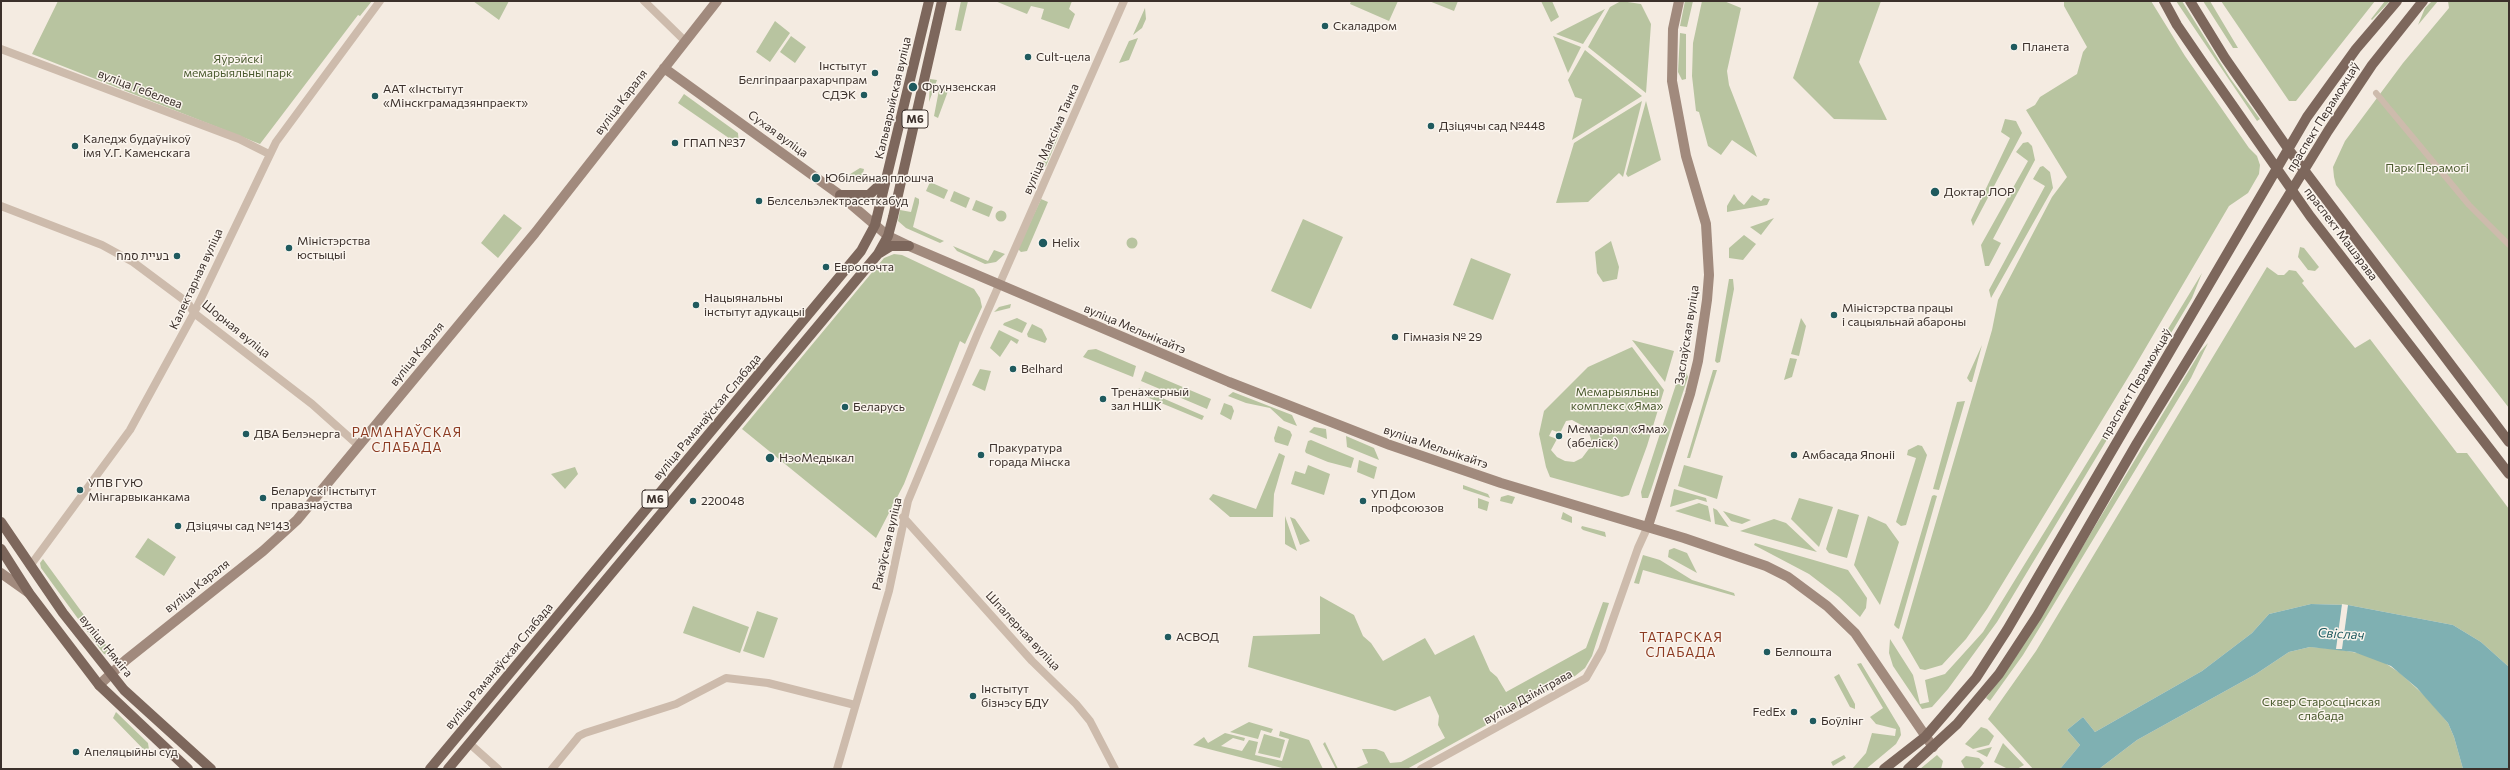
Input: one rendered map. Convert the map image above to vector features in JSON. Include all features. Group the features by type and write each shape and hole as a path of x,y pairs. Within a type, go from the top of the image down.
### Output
{"main road":[{"name":"вуліца Караля","path":"99,685 281,535 359,446 539,228 717,1"},
{"name":"Кальварыйская вуліца","path":"875,225 888,177 929,1"},
{"name":"М6","path":"448,769 878,254 888,236 942,1"},
{"name":"Заслаўская вуліца","path":"1648,526 1690,394 1698,361 1708,300 1709,275 1706,224 1686,156 1672,81 1673,29 1679,1"},
{"name":"праспект Машэрава","path":"2164,1 2190,44 2292,191 2509,474"},
{"name":"праспект Машэрава","path":"2190,1 2225,58 2304,171 2509,442"},
{"name":"праспект Пераможцаў","path":"1884,769 1925,737 1976,678 2008,630 2317,103 2347,61 2398,1"},
{"name":"праспект Пераможцаў","path":"1908,769 1933,747 1966,714 1990,685 2037,616 2137,443 2304,171 2372,65 2423,1"},
{"name":"Сухая вуліца","path":"664,68 840,195 888,236"},
{"path":"840,195 870,195 888,177"},
{"name":"вуліца Раманаўская Слабада","path":"430,769 861,251 875,225"},
{"name":"вуліца Мельнікайтэ","path":"888,236 999,286 1234,384 1390,445 1501,482 1648,526 1766,566 1807,589 1827,606 1867,648 1933,747"},
{"path":"878,254 896,245 909,246"},
{"name":"вуліца Няміга","path":"1,522 30,566 124,690 211,769"},
{"path":"1,549 29,593 99,685 188,769"},
{"path":"1,573 29,593"}],"street":[{"name":"Калектарная вуліца","path":"30,566 130,430 194,313 269,154 380,1"},
{"path":"644,1 685,41"},
{"name":"вуліца Максіма Танка","path":"999,286 1124,1"},
{"name":"вуліца Гебелева","path":"1,49 239,139 269,154"},
{"path":"2376,93 2466,201 2509,245"},
{"name":"Шорная вуліца","path":"1,206 99,244 124,257 188,303 194,313 312,404 359,446"},
{"name":"Ракаўская вуліца","path":"837,769 892,580 903,517 948,402 999,286"},
{"name":"Шпалерная вуліца","path":"903,517 1032,661 1076,704 1090,721 1115,769"},
{"name":"вуліца Дзімітрава","path":"1421,769 1586,678 1602,650 1638,548 1648,526"},
{"path":"552,769 579,736 585,732 676,704 726,678 768,683 855,705"},
{"path":"470,744 498,769"}],"green space":[{"name":"Яўрэйскі мемарыяльны парк","path":"58,1 372,1 360,16 358,15 260,144 32,54"},
{"path":"473,1 509,1 499,20"},
{"path":"961,1 968,1 961,31 955,30"},
{"path":"995,1 1072,1 1069,9 1075,14 1069,29 1041,19 1044,9 1031,6 1027,14"},
{"path":"1351,1 1398,1 1389,21 1350,4"},
{"path":"1429,1 1458,1 1454,11"},
{"path":"1541,1 1552,1 1559,17 1551,22"},
{"path":"1621,1 1641,4 1651,24 1646,93 1588,47 1610,7"},
{"path":"1685,1 1693,1 1687,27 1680,26"},
{"path":"1702,1 1724,1 1741,8 1727,71 1729,85 1757,157 1732,140 1721,155 1708,146 1699,112 1696,111 1692,76 1693,43"},
{"path":"1819,1 1881,1 1859,62 1887,120 1834,119 1793,78"},
{"path":"2064,1 2151,1 2185,56 2249,148 2257,156 2260,165 2259,174 2248,193 2229,206 2135,366 1987,609 1966,639 1942,665 1925,670 1920,669 1902,638 1992,330 1998,300 2052,197 2067,177 2026,110 2035,105 2040,97 2077,74 2083,52 2087,47 2064,6"},
{"path":"2176,1 2182,1 2230,78 2260,119 2257,121"},
{"path":"2203,1 2210,1 2238,48 2233,48"},
{"path":"2221,1 2375,1 2296,101 2289,101"},
{"path":"2385,1 2390,1 2372,20 2371,19"},
{"path":"2432,1 2438,1 2418,25 2425,8"},
{"name":"Парк Перамогі","path":"2448,1 2509,1 2509,408 2336,185 2334,177 2333,167 2345,141 2403,63 2449,8"},
{"path":"1145,8 1146,19 1142,28 1133,35"},
{"path":"1605,9 1583,44 1556,34"},
{"path":"775,21 790,33 770,62 756,52"},
{"path":"1680,33 1686,34 1686,79 1682,80 1678,72"},
{"path":"791,36 806,47 795,63 780,52"},
{"path":"1553,36 1581,47 1568,73"},
{"path":"1138,38 1129,60 1119,63 1129,41"},
{"path":"1585,50 1642,96 1572,140 1582,99 1575,97 1568,80"},
{"path":"930,79 937,80 929,102"},
{"path":"942,88 948,91 938,118 934,116 939,90"},
{"path":"684,94 738,133 739,145 678,103"},
{"path":"1642,101 1623,177 1619,173 1588,202 1556,203 1574,143"},
{"path":"1646,101 1661,160 1628,177 1626,174"},
{"path":"2005,119 2016,121 2022,133 1973,226 1971,220 2010,138 2001,132"},
{"path":"1060,124 1062,128 1046,166 1040,169"},
{"path":"2028,142 2032,146 2035,160 1993,239 2001,243 1989,266 1985,266 1981,245 2028,161 2016,152 2023,143"},
{"path":"2043,166 2050,172 2053,188 1991,298 1989,290 2045,186 2033,179 2040,167"},
{"path":"860,168 864,169 862,177 853,180 847,176"},
{"path":"930,182 948,190 944,199 926,191"},
{"path":"954,191 970,198 966,208 950,201"},
{"path":"1734,194 1744,205 1752,195 1761,201 1764,198 1770,199 1767,205 1727,212 1727,206"},
{"path":"915,197 919,199 919,203 913,227 944,241 940,243 906,228 898,221 900,210 911,212"},
{"path":"1041,199 1048,202 1027,251 1021,252 1018,249"},
{"path":"976,200 993,207 989,217 972,210"},
{"path":"1001,210 1005,212 1007,216 1005,220 1001,222 997,220 995,216 997,212"},
{"path":"504,214 522,228 498,258 481,243"},
{"path":"1774,218 1761,235 1750,227 1764,222"},
{"path":"1303,219 1343,237 1311,309 1271,291"},
{"path":"1744,235 1756,244 1743,260 1729,258 1729,248"},
{"path":"1130,238 1134,238 1136,239 1136,247 1130,248 1127,245 1127,241"},
{"path":"1611,241 1619,267 1617,279 1603,282 1597,273 1595,252"},
{"path":"953,246 988,261 994,250 1005,254 996,262 985,264 957,251"},
{"path":"2300,247 2304,248 2319,267 2315,271 2308,270 2298,257"},
{"name":"Юбілейная плошча","path":"894,254 902,255 974,289 980,298 982,307 965,344 960,341 904,484 876,538 742,429 884,258"},
{"path":"1471,258 1511,274 1493,320 1453,305"},
{"path":"2267,267 2278,275 2284,275 2289,270 2296,271 2304,281 2302,283 2355,348 2370,339 2457,453 2467,453 2509,509 2509,667 2481,642 2453,625 2348,605 2311,604 2269,614 2252,633 2202,671 2095,732 2083,717 2067,730 2080,745 2060,769 2033,769 1988,719 2036,651"},
{"path":"2202,273 2192,298 2155,360 2143,370"},
{"path":"1729,279 1733,279 1734,289 1720,362 1717,363 1715,361"},
{"path":"1011,304 1010,308 994,312 999,307"},
{"path":"1017,318 1027,323 1022,333 1003,325 1004,323"},
{"path":"1801,318 1806,326 1799,356 1791,354"},
{"path":"1032,324 1042,329 1047,339 1045,343 1028,337 1027,334"},
{"path":"999,330 1019,340 1017,344 1011,340 1000,357 990,348"},
{"path":"1632,340 1674,351 1665,382"},
{"path":"2208,343 2191,378 2023,655 1990,701 1986,698 2019,652 2200,352"},
{"path":"1982,345 1972,382 1970,382 1967,378"},
{"name":"Мемарыяльны комплекс «Яма»","path":"1632,347 1664,390 1647,446 1629,495 1622,497 1550,477 1546,467 1539,434 1544,411 1588,367","holes":["1572,420 1587,428 1591,439 1591,446 1582,458 1574,462 1565,461 1557,457 1551,450 1557,439 1549,436 1552,430 1560,433 1566,421"]},
{"path":"1096,349 1136,366 1133,377 1083,357 1088,350"},
{"path":"1790,358 1797,359 1792,377 1784,380"},
{"path":"980,369 991,371 985,391 972,385"},
{"path":"1713,370 1717,370 1690,458 1687,458"},
{"path":"1145,371 1211,399 1207,409 1141,381"},
{"path":"1680,372 1686,372 1688,377 1648,498 1642,498 1641,492"},
{"path":"1139,388 1204,416 1202,420 1137,393"},
{"path":"1233,392 1292,415 1297,426 1284,421 1270,408 1246,403 1228,396"},
{"path":"1965,401 1939,490 1933,489 1957,402"},
{"path":"1224,403 1232,406 1234,411 1231,420 1220,414"},
{"path":"2112,422 2108,438 1997,622 1948,689 1932,707 1922,709 1893,666 1889,653 1890,639 1913,675 1920,704 1929,702 1925,680 1945,674 1983,632"},
{"path":"1278,426 1290,431 1292,435 1288,446 1275,442 1274,438"},
{"path":"1314,427 1326,429 1327,439 1309,432"},
{"path":"1346,436 1374,448 1379,460 1347,447"},
{"path":"1311,440 1354,458 1351,468 1328,462 1306,453 1305,451 1308,441"},
{"path":"1918,445 1922,446 1927,455 1906,525 1901,526 1896,522 1916,458 1907,455 1908,450"},
{"path":"1279,453 1285,456 1274,494 1273,517 1230,517 1209,499 1213,494 1256,509"},
{"path":"1359,460 1377,467 1374,479 1357,472"},
{"path":"1308,465 1330,474 1324,495 1291,484 1295,471 1305,474"},
{"path":"1684,465 1723,476 1717,499 1678,486"},
{"path":"575,467 578,474 565,489 551,474"},
{"path":"1463,485 1488,494 1490,498 1463,489"},
{"path":"1674,489 1706,498 1707,502 1697,499 1670,507"},
{"path":"1508,495 1515,497 1512,504 1500,501 1501,497"},
{"path":"1932,496 1937,496 1899,629 1894,625"},
{"path":"1478,498 1489,502 1487,511 1478,508"},
{"path":"1799,498 1833,507 1819,547 1791,519"},
{"path":"1699,503 1708,506 1711,522 1675,511"},
{"path":"1713,508 1717,510 1729,527 1715,524"},
{"path":"1838,509 1859,515 1847,558 1829,553 1826,549"},
{"path":"1723,511 1751,520 1742,524 1731,521"},
{"path":"1563,512 1572,517 1572,523 1561,519"},
{"path":"1285,516 1297,551 1285,544"},
{"path":"1868,516 1886,524 1899,542 1880,605 1854,565"},
{"path":"1290,517 1295,519 1310,541 1300,545"},
{"path":"1774,519 1786,523 1817,552 1740,531"},
{"path":"1582,526 1605,532 1606,537 1583,530 1581,528"},
{"path":"148,538 176,557 164,576 135,557"},
{"path":"1755,543 1848,570 1867,598 1866,608 1860,617 1839,597 1809,574 1754,545"},
{"path":"1674,548 1687,553 1697,573 1668,557 1669,550"},
{"path":"1643,555 1660,560 1692,580 1734,593 1735,596 1643,570 1639,584 1634,583"},
{"path":"43,559 114,656 104,654 100,649 41,568 40,563"},
{"path":"1320,596 1354,615 1363,636 1371,643 1383,661 1425,638 1435,655 1474,635 1490,671 1497,677 1506,692 1586,648 1603,602 1609,603 1592,656 1585,668 1575,676 1407,769 1354,769 1368,763 1362,749 1376,749 1384,752 1390,763 1401,762 1445,738 1438,725 1439,716 1430,696 1395,711 1248,667 1253,636 1320,634"},
{"path":"693,606 749,627 740,653 683,633"},
{"path":"757,611 778,618 764,658 743,651"},
{"name":"Сквер Старосцінская слабада","path":"2310,647 2336,649 2363,654 2382,661 2400,673 2426,697 2448,723 2454,737 2463,769 2099,769 2137,740 2256,674 2289,652"},
{"path":"1861,663 1900,728 1901,735 1896,744 1866,769 1852,769 1866,753 1872,733 1895,736 1896,729 1876,724 1870,717 1883,708 1857,664"},
{"path":"1839,674 1855,704 1855,709 1850,707 1834,677"},
{"path":"116,712 148,743 150,756 113,718"},
{"path":"1249,722 1273,729 1271,733 1261,730 1258,739 1230,732"},
{"path":"1981,727 1987,729 1994,736 1989,745 1973,749 1965,744"},
{"path":"1280,731 1309,740 1323,769 1286,769 1193,745 1204,737 1208,743 1225,733 1245,738 1244,741 1233,738 1221,746 1242,751 1249,740 1258,742 1255,755 1282,761 1289,739 1279,736"},
{"path":"1264,734 1285,740 1280,758 1258,753"},
{"path":"1325,742 1338,769 1336,769 1323,744"},
{"path":"2003,743 2024,765 2017,769 2008,769 1994,762"},
{"path":"1992,747 1987,757 1976,751"},
{"path":"1844,755 1846,758 1833,766 1831,762"},
{"path":"1937,755 1943,761 1941,769 1920,769"},
{"path":"1966,756 1979,758 1984,763 1979,769 1965,769 1961,761"}],"water":[{"name":"Свіслач","path":"2311,604 2348,605 2453,625 2481,642 2509,667 2509,769 2463,769 2454,737 2448,723 2417,688 2391,666 2354,652 2310,647 2289,652 2256,674 2137,740 2099,769 2060,769 2080,745 2067,730 2083,717 2095,732 2202,671 2252,633 2269,614"}],"pier":[{"path":"2342,604 2348,605 2342,649 2336,649"}],"place":[{"name":"Скаладром","path":"1325,26"},
{"name":"Планета","path":"2014,47"},
{"name":"Cult-цела","path":"1028,57"},
{"name":"Інстытут Белгіпрааграхарчпрам","path":"875,73"},
{"name":"Фрунзенская","path":"913,87"},
{"name":"СДЭК","path":"864,95"},
{"name":"ААТ «Інстытут «Мінскграмадзянпраект»","path":"375,96"},
{"name":"Дзіцячы сад №448","path":"1431,126"},
{"name":"ГПАП №37","path":"675,143"},
{"name":"Каледж будаўнікоў імя У.Г. Каменскага","path":"75,146"},
{"name":"Юбілейная плошча","path":"816,178"},
{"name":"Доктар ЛОР","path":"1935,192"},
{"name":"Белсельэлектрасеткабуд","path":"759,201"},
{"name":"Helix","path":"1043,243"},
{"name":"Міністэрства юстыцыі","path":"289,248"},
{"name":"בעיית סמח","path":"177,256"},
{"name":"Европочта","path":"826,267"},
{"name":"Нацыянальны інстытут адукацыі","path":"696,305"},
{"name":"Міністэрства працы і сацыяльнай абароны","path":"1834,315"},
{"name":"Гімназія № 29","path":"1395,337"},
{"name":"Belhard","path":"1013,369"},
{"name":"Тренажерный зал НШК","path":"1103,399"},
{"name":"Беларусь","path":"845,407"},
{"name":"ДВА Белэнерга","path":"246,434"},
{"name":"Мемарыял «Яма» (абеліск)","path":"1559,436"},
{"name":"Пракуратура горада Мінска","path":"981,455"},
{"name":"Амбасада Японіі","path":"1794,455"},
{"name":"НэоМедыкал","path":"770,458"},
{"name":"УПВ ГУЮ Мінгарвыканкама","path":"80,490"},
{"name":"Беларускі інстытут правазнаўства","path":"263,498"},
{"name":"220048","path":"693,501"},
{"name":"УП Дом профсоюзов","path":"1363,501"},
{"name":"Дзіцячы сад №143","path":"178,526"},
{"name":"АСВОД","path":"1168,637"},
{"name":"Белпошта","path":"1767,652"},
{"name":"Інстытут бізнэсу БДУ","path":"973,696"},
{"name":"FedEx","path":"1794,712"},
{"name":"Боўлінг","path":"1813,721"},
{"name":"Апеляцыйны суд","path":"76,752"}],"district":[{"name":"РАМАНАЎСКАЯ СЛАБАДА","path":"407,440"},
{"name":"ТАТАРСКАЯ СЛАБАДА","path":"1681,646"}]}
